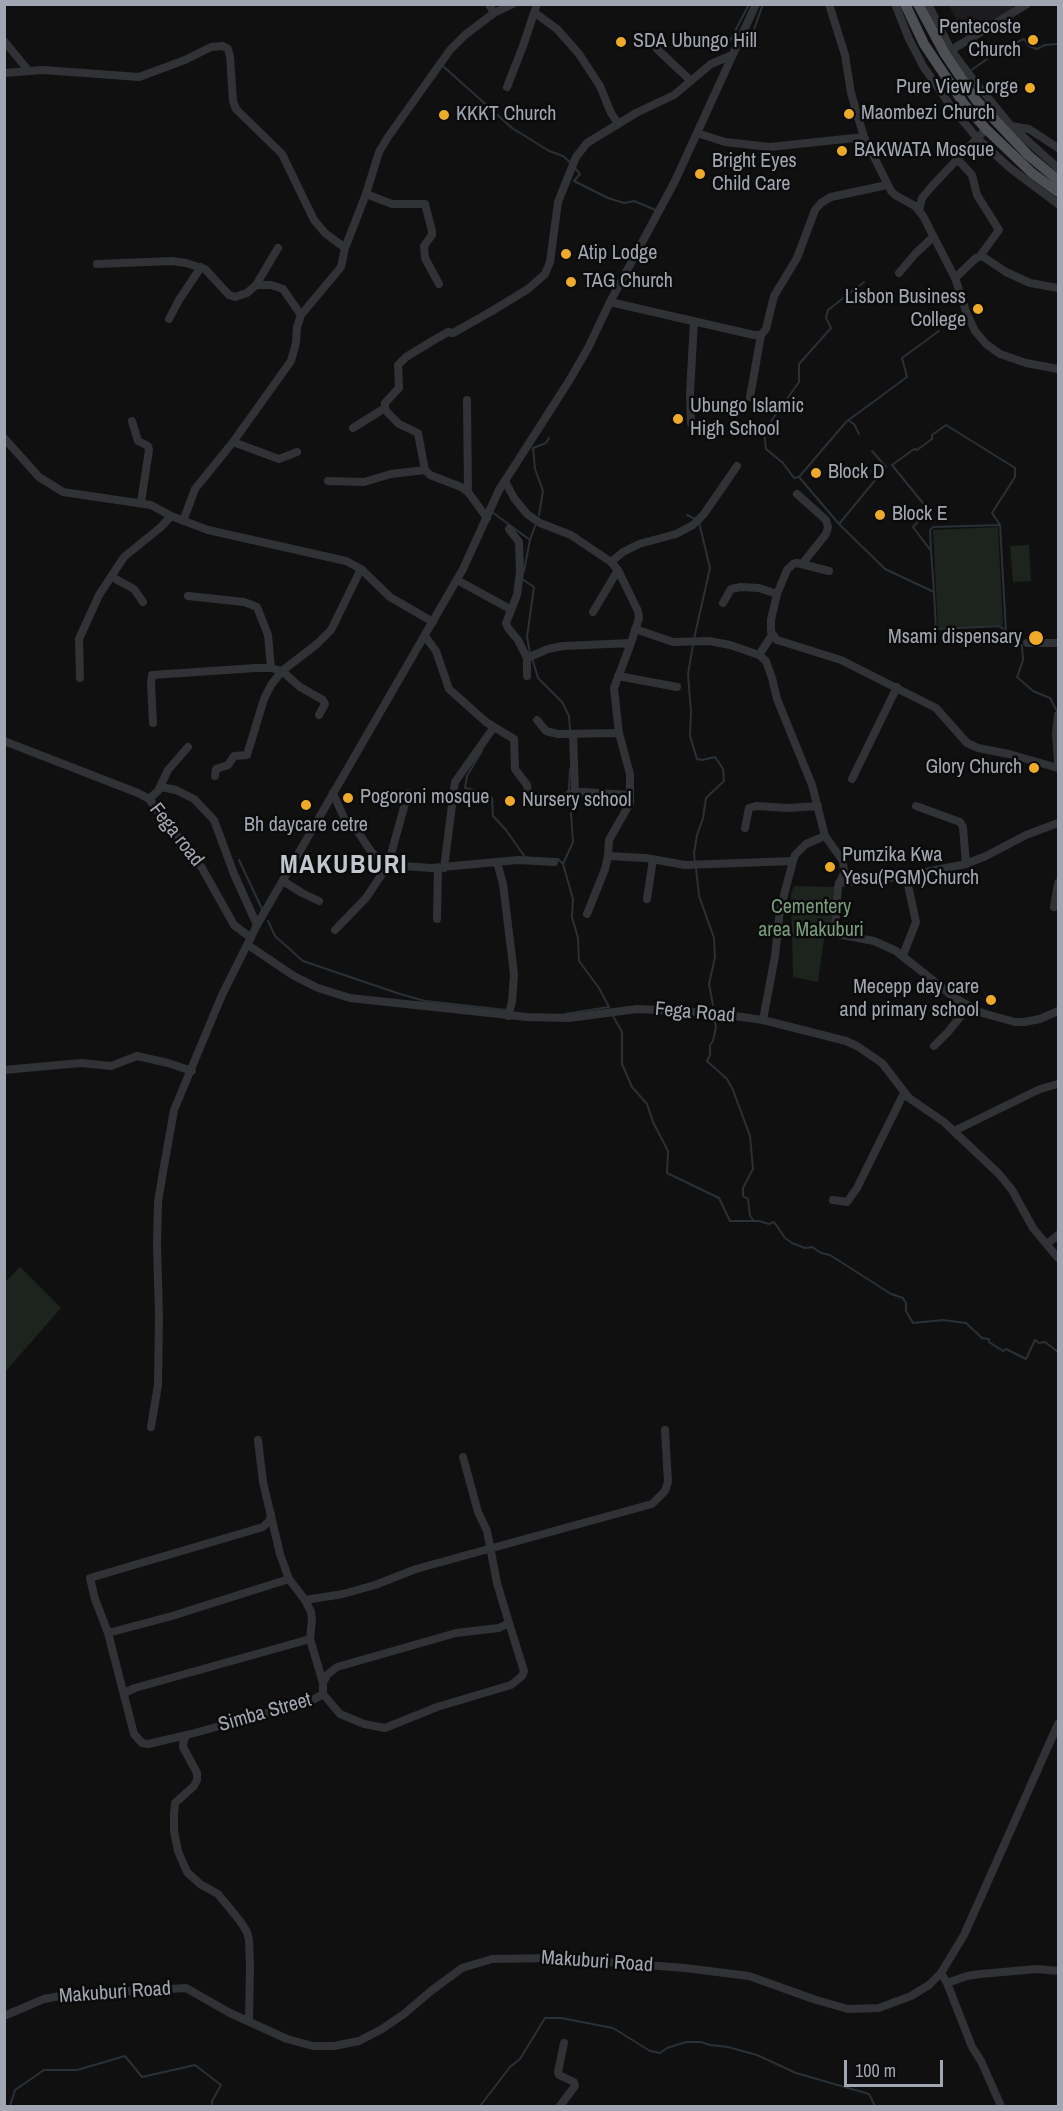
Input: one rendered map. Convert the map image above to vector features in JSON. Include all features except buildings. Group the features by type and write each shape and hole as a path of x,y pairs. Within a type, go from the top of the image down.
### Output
{"main road":[{"path":"905,4 924,44 964,104 986,129 1032,173 1059,192"},
{"path":"918,4 976,100 1007,128 1028,155 1059,180"}],"street":[{"path":"489,4 494,14"},
{"path":"183,521 195,489 233,442 291,362 301,315 341,267 345,248 379,152 406,110 450,50 465,35 494,14 513,4"},
{"path":"151,1427 158,1385 158,1202 174,1110 234,969 257,925 457,580 505,481 588,348 675,181 756,4"},
{"path":"829,4 845,55 850,93 864,137 887,184 895,195 919,210 955,278 971,325 981,339 1000,354 1026,363 1059,369"},
{"path":"895,4 923,66 952,108 978,139 1010,168 1059,204"},
{"path":"928,4 948,52 1027,4"},
{"path":"507,87 536,9 579,54 600,86 611,113 618,123"},
{"path":"4,41 28,70"},
{"path":"4,73 28,70 139,77 212,47 223,46 228,50 230,56 233,101 236,109 282,153 314,220 325,233 345,248"},
{"path":"657,49 691,81"},
{"path":"353,428 385,408 389,398 399,388 398,365 402,360 447,332 453,333 492,311 528,289 545,274 550,262 558,202 576,157 587,143 618,123 674,95 711,64 732,55"},
{"path":"1007,128 1029,129 1059,148"},
{"path":"1007,128 1059,168"},
{"path":"919,210 927,192 986,129"},
{"path":"698,133 725,142 770,147 864,137"},
{"path":"955,278 980,256 999,230 977,195 972,175 957,160"},
{"path":"750,397 761,335 766,329 774,296 798,258 815,210 831,197 887,184"},
{"path":"366,194 392,204 425,204 432,231 432,235 424,246 425,258 439,284"},
{"path":"899,273 933,237"},
{"path":"97,264 186,262 209,272 229,295 235,297 247,293 256,285 278,248"},
{"path":"980,256 1030,283 1059,288"},
{"path":"170,320 179,300 201,267"},
{"path":"256,285 272,285 283,289 301,315"},
{"path":"610,302 761,335"},
{"path":"691,423 690,393 694,321"},
{"path":"467,400 468,492"},
{"path":"385,408 399,424 418,433 425,470"},
{"path":"132,421 138,441 148,446 141,502"},
{"path":"4,438 34,473 55,488 73,495 141,502 208,530 346,561 361,569 381,590 433,622"},
{"path":"233,442 279,459 297,452"},
{"path":"611,562 623,552 639,544 676,534 693,525 704,514 737,465"},
{"path":"328,481 364,482 391,474 425,470 468,492 487,518"},
{"path":"505,481 513,498 527,514 540,523 571,535 611,562 618,570 638,611 639,618 614,688 619,733 630,774 630,803 609,840 603,876 586,914"},
{"path":"797,494 826,520 828,527 826,534 803,563"},
{"path":"80,678 78,647 81,631 99,595 124,557 171,516"},
{"path":"509,529 519,542 520,572 517,595 506,620 508,628 518,640 526,658 527,676"},
{"path":"759,655 772,635 771,620 777,594 790,566 803,563 829,571"},
{"path":"215,777 216,769 228,765 234,756 247,755 264,699 271,685 282,671 331,630 361,569"},
{"path":"593,612 618,570"},
{"path":"112,577 134,589 143,602"},
{"path":"457,580 510,609"},
{"path":"723,603 731,590 741,587 759,588 777,594"},
{"path":"188,596 244,602 257,607 268,635 271,668"},
{"path":"635,629 673,642 709,641 759,655 770,670 777,699 812,785 825,836 843,861 844,873 839,884 835,930 837,934 874,941 903,956 968,1007 982,1013 1015,1022 1040,1019 1059,1011"},
{"path":"772,635 787,644 841,660 936,708 967,743 978,748 1059,768"},
{"path":"425,636 436,651 449,689 486,722 514,739 515,769 527,784 529,799"},
{"path":"526,658 563,646 631,643"},
{"path":"1027,643 1059,643"},
{"path":"153,723 152,675 271,668 282,671 300,687 325,702 319,714"},
{"path":"618,676 677,687"},
{"path":"852,779 897,687"},
{"path":"1059,715 1056,734 1059,762"},
{"path":"537,720 546,731 573,734 619,733"},
{"path":"437,919 436,904 455,782 494,727"},
{"path":"573,734 575,793"},
{"name":"Fega road","path":"4,741 149,799 202,868 234,925 249,942"},
{"path":"149,799 161,787 168,771 188,747"},
{"path":"161,787 176,790 194,799 214,820 234,874 257,925"},
{"path":"333,793 345,820 356,829 372,853 388,865 441,868 524,860 554,862"},
{"path":"335,930 366,898 388,865 408,793"},
{"path":"565,799 569,794 575,793 630,795"},
{"path":"745,828 749,808 818,806"},
{"path":"916,806 960,822 963,827 966,864"},
{"path":"839,884 906,876 966,864 1026,835 1059,823"},
{"path":"763,1020 773,970 780,910 793,861 806,844 825,836"},
{"path":"608,856 653,858 685,865 793,861"},
{"path":"647,899 653,858"},
{"path":"497,862 503,884 514,974 512,1002 508,1016"},
{"path":"903,956 915,922 906,876"},
{"path":"283,881 319,900"},
{"path":"1054,907 1059,883"},
{"name":"Fega Road","path":"249,942 294,976 318,988 350,998 508,1016 569,1018 651,1008 714,1012 763,1020 818,1033 857,1046 882,1064 904,1093 954,1131 1006,1181 1034,1228 1059,1258"},
{"path":"934,1046 968,1007"},
{"path":"4,1070 81,1063 111,1065 137,1056 192,1071"},
{"path":"954,1131 1040,1089 1059,1084"},
{"path":"833,1200 847,1202 857,1188 904,1093"},
{"path":"1047,1245 1059,1235"},
{"path":"305,1600 343,1594 375,1585 416,1569 652,1504 665,1491 668,1482 665,1430"},
{"name":"Simba Street","path":"124,1693 134,1734 141,1743 148,1744 310,1701 323,1694 323,1683 310,1639 312,1619 305,1600 289,1579 280,1554 263,1482 258,1440"},
{"path":"323,1694 340,1714 364,1724 385,1728 437,1707 510,1685 522,1676 524,1671 509,1623 487,1532 478,1512 463,1457"},
{"path":"271,1514 270,1520 263,1527 90,1578 108,1633 116,1669 124,1693 310,1639"},
{"path":"108,1633 172,1616 289,1579"},
{"path":"323,1683 327,1675 337,1667 456,1633 499,1628 509,1623"},
{"name":"Makuburi Road","path":"4,2016 44,1999 65,1995 186,1988 230,2013 287,2039 313,2046 334,2046 359,2041 404,2014 462,1968 492,1959 555,1958 685,1968 749,1976 848,2009 879,2008 911,1996 929,1985 941,1973 964,1935 1059,1724"},
{"path":"187,1735 183,1747 197,1773 197,1780 194,1786 175,1803 176,1841 187,1872 218,1894 244,1927 249,1940 249,2020"},
{"path":"947,1983 980,1974 1037,1969 1059,1971"},
{"path":"941,1973 972,2048 981,2061 1001,2106"},
{"path":"560,2106 575,2086 573,2082 558,2072 558,2062 564,2043"}],"shaded area":[{"path":"949,5 1013,5 1013,9 966,39"}],"green space":[{"path":"998,527 1003,625 938,628 933,530"},
{"path":"1029,545 1031,581 1013,582 1010,546"},
{"name":"Cementery area Makuburi","path":"794,886 834,887 832,926 824,939 818,982 793,977 791,894"},
{"path":"20,1267 61,1308 5,1372 5,1282"}],"waterway":[{"path":"730,41 749,4"},
{"path":"752,35 763,4"},
{"path":"970,71 987,59 990,54 1024,39 1029,46 1037,49 1045,45 1058,44"},
{"path":"444,67 512,128 549,151 563,156 572,164"},
{"path":"575,168 580,174 574,181 608,198 624,203 634,201 658,211"},
{"path":"864,282 828,310 826,318 831,328 799,364 799,382 764,431 766,449 783,463 794,478 799,477 839,524 885,569 934,592 936,629 1000,626 1022,646 1023,660 1017,677 1033,691 1050,698 1058,713"},
{"path":"799,477 846,422 907,377 902,358 939,331"},
{"path":"849,421 854,424 859,434"},
{"path":"934,592 931,551 913,527 923,516 926,507 892,465 932,439 932,435 946,425 1015,468 1015,477 992,513 1000,525 1006,632"},
{"path":"539,515 543,491 535,469 533,448 546,443 549,438"},
{"path":"839,524 886,467 872,451"},
{"path":"492,512 530,540 524,571"},
{"path":"687,515 695,519"},
{"path":"694,639 710,568 699,522"},
{"path":"931,551 930,530 933,527 1000,525"},
{"path":"530,540 535,526"},
{"path":"522,579 534,587 527,637 530,653"},
{"path":"693,645 688,674 690,736 697,759 715,757 723,769 724,781 706,798 703,818 697,835 695,863"},
{"path":"532,658 538,678 562,702 569,716 570,730"},
{"path":"482,751 467,776 465,788 486,793 492,798 493,816 525,857"},
{"path":"569,790 570,769"},
{"path":"565,1014 609,1007 599,988 579,961 578,938 572,917 573,899 563,864 573,842 570,799"},
{"path":"554,859 558,859 563,864"},
{"path":"239,860 262,909"},
{"path":"696,868 699,896 714,938 715,957 709,984 713,1005"},
{"path":"268,921 275,936 303,961 425,1001 506,1010"},
{"path":"613,1016 622,1032 622,1064 632,1087 647,1104 653,1122 668,1151 667,1173 719,1198 730,1221 759,1221 769,1224 774,1222 785,1238 792,1243 805,1248 812,1247 821,1253 830,1255 891,1294 903,1298 906,1311 913,1323 943,1320 966,1323 982,1338 989,1339 989,1342 1003,1351 1006,1349 1026,1359 1035,1340 1039,1343 1045,1342 1058,1352"},
{"path":"714,1017 716,1027 707,1061 727,1079 750,1136 753,1169 743,1188 743,1196 748,1199 750,1216 754,1221"},
{"path":"480,2106 510,2067 520,2059 545,2018 561,2018 613,2028 650,2051 660,2053 667,2048 686,2042 728,2047 757,2055 796,2073 869,2094 875,2106"},
{"path":"10,2106 15,2090 44,2070 77,2070 125,2056 142,2077 195,2065 221,2085 212,2101 212,2106"}],"place":[{"name":"Pentecoste Church","path":"1033,40"},
{"name":"SDA Ubungo Hill","path":"621,42"},
{"name":"Pure View Lorge","path":"1030,88"},
{"name":"Maombezi Church","path":"849,114"},
{"name":"KKKT Church","path":"444,115"},
{"name":"BAKWATA Mosque","path":"842,151"},
{"name":"Bright Eyes Child Care","path":"700,174"},
{"name":"Atip Lodge","path":"566,254"},
{"name":"TAG Church","path":"571,282"},
{"name":"Lisbon Business College","path":"978,309"},
{"name":"Ubungo Islamic High School","path":"678,419"},
{"name":"Block D","path":"816,473"},
{"name":"Block E","path":"880,515"},
{"name":"Msami dispensary","path":"1036,638"},
{"name":"Glory Church","path":"1034,768"},
{"name":"Pogoroni mosque","path":"348,798"},
{"name":"Nursery school","path":"510,801"},
{"name":"Bh daycare cetre","path":"306,805"},
{"name":"Pumzika Kwa Yesu(PGM)Church","path":"830,867"},
{"name":"Mecepp day care and primary school","path":"991,1000"}],"district":[{"name":"MAKUBURI","path":"344,866"}]}
